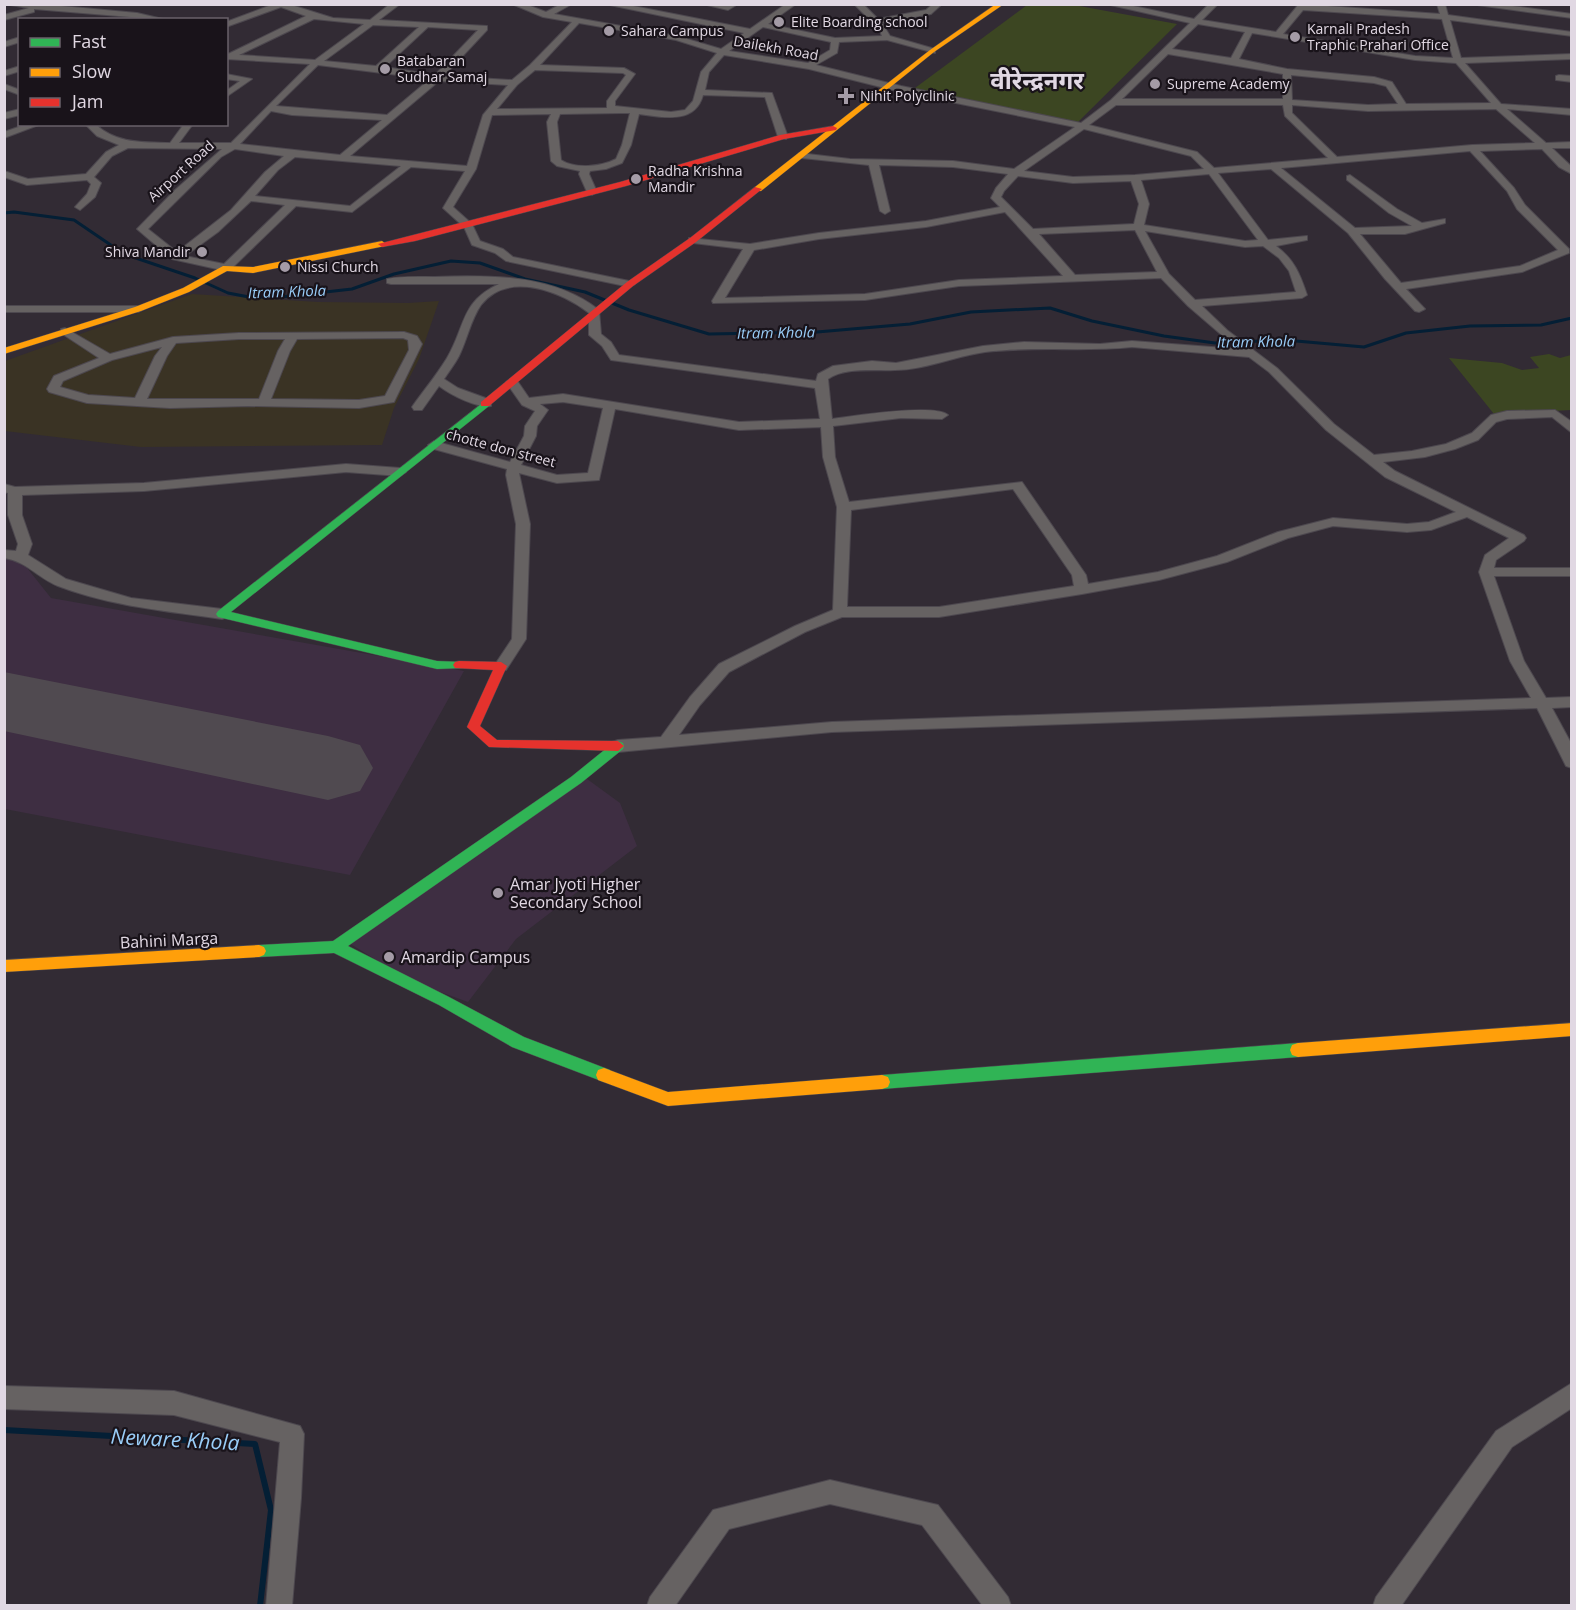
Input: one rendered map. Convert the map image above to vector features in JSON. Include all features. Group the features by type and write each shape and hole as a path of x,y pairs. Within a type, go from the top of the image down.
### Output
{"street":[{"path":"6,4 153,18"},
{"path":"126,17 134,4"},
{"name":"Airport Road","path":"226,268 176,257 142,229 178,192 218,155 232,146 317,63 368,22 396,4"},
{"name":"Dailekh Road","path":"516,4 546,15 576,22 677,38 722,52 809,66 1081,126 1194,154 1211,170 1265,243 1283,256 1294,272 1302,295 1192,304"},
{"path":"546,15 568,4"},
{"path":"707,4 728,8 734,4"},
{"path":"490,112 635,111 671,115 688,112 697,102 705,72 722,52 792,4"},
{"path":"858,4 876,22 887,38"},
{"path":"876,22 928,12 938,4"},
{"path":"222,614 487,403 630,284 693,240 932,51 1001,4"},
{"path":"1110,4 1278,35 1335,50 1458,61 1572,56"},
{"path":"1072,279 1031,232 1005,209 996,198 999,190 1015,173 1114,102 1214,4"},
{"path":"1442,4 1458,61 1498,105 1562,165 1572,171"},
{"path":"1474,4 1572,16"},
{"path":"228,24 282,5 313,16 368,22 484,28 437,78 341,159"},
{"path":"1278,35 1301,6 1445,18 1572,34"},
{"path":"614,7 751,32"},
{"path":"4,18 37,8"},
{"path":"70,18 85,11"},
{"path":"228,56 313,16"},
{"path":"590,24 599,18"},
{"path":"576,22 533,67 514,83 490,112 471,169 448,208 468,226 477,243 499,251 510,259 630,284"},
{"path":"378,69 426,25"},
{"path":"763,25 835,40 887,38 932,51"},
{"path":"1234,61 1250,30"},
{"path":"809,66 834,51 835,40"},
{"path":"1166,51 1287,72 1324,72 1389,84 1404,107"},
{"path":"228,57 274,58 437,78 514,83"},
{"path":"533,67 624,71 631,74 609,106 620,111"},
{"path":"1287,72 1288,114 1334,159"},
{"path":"228,76 248,79 228,94"},
{"path":"1559,78 1572,79"},
{"path":"4,86 18,92"},
{"path":"698,92 769,95 783,137"},
{"path":"1114,102 1287,102 1368,108 1498,105 1572,112"},
{"path":"269,108 292,112 389,118"},
{"path":"556,113 552,122 556,161 563,166 586,168 619,161 624,153 635,111"},
{"path":"4,135 30,126"},
{"path":"93,126 100,134 126,145 232,146 341,159 471,169"},
{"path":"172,146 187,126"},
{"path":"226,268 253,270 468,226 783,137 838,127"},
{"path":"802,155 829,160 953,164 1073,180 1135,178 1472,148 1572,144"},
{"path":"4,174 27,182 89,177 109,154 126,145"},
{"path":"1398,287 1522,269 1565,251 1521,207 1511,190 1472,148"},
{"path":"176,257 191,249 249,198 279,162 293,154"},
{"path":"873,162 885,211"},
{"path":"249,198 352,209 408,165"},
{"path":"1273,166 1352,231 1419,309"},
{"path":"586,168 584,174 592,192"},
{"path":"80,207 92,195 96,183 89,177"},
{"path":"1135,178 1144,204 1138,227 1164,275 1192,304 1222,332 1255,355 1330,427 1374,459 1390,474 1519,538 1490,558 1486,572 1517,661 1542,703 1572,762"},
{"path":"1350,178 1393,212 1420,227"},
{"path":"4,351 138,309 212,277 226,268 293,204"},
{"path":"693,240 750,247 819,236 926,224 1005,209"},
{"path":"1352,231 1405,231 1441,221"},
{"path":"1031,232 1138,227 1245,244 1303,238"},
{"path":"750,247 717,301 865,297 959,283 1164,275"},
{"path":"391,281 476,279 511,282 545,287 586,302 597,310"},
{"path":"418,407 453,357 476,304 488,293 511,282"},
{"path":"4,309 138,309"},
{"path":"597,310 595,335 607,344 615,358 821,385"},
{"path":"65,331 108,358"},
{"path":"404,335 412,338 416,344 390,399 359,404 264,402 170,404 87,399 53,389 58,379 108,358 173,340 239,336 404,335"},
{"path":"264,402 284,351 294,336"},
{"path":"140,401 161,356 173,340"},
{"path":"840,612 844,507 829,458 827,423 821,385 822,377 832,370 855,369 872,365 897,367 983,349 1024,345 1100,347 1132,344 1255,355"},
{"path":"436,379 454,391 487,403"},
{"path":"512,382 526,402 542,410 531,426 530,436 512,475 522,524 519,639 501,666 473,727 494,744 618,746 832,728 1572,702"},
{"path":"526,402 563,398 739,426 827,423 902,414 942,415"},
{"name":"chotte don street","path":"434,445 557,479 594,477 610,404"},
{"path":"1374,459 1407,457 1458,443 1477,436 1496,417 1556,414 1572,429"},
{"path":"21,556 25,544 15,515 10,490 144,487 346,468 400,472"},
{"path":"844,507 1017,485 1079,575 1082,590"},
{"path":"666,741 695,701 724,668 800,629 840,612 939,612 1082,590 1159,576 1222,559 1283,535 1333,522 1407,528 1431,526 1466,513"},
{"path":"4,554 21,556 61,582 130,602 222,614 437,665 501,666"},
{"path":"1486,572 1572,572"},
{"path":"618,746 566,787 336,947 444,1001 518,1042 668,1099 1572,1029"},
{"name":"Bahini Marga","path":"4,966 336,947"},
{"path":"1385,1605 1504,1439 1572,1394"},
{"path":"4,1397 174,1403 292,1434 289,1498 279,1605"},
{"path":"659,1605 722,1519 830,1492 929,1514 999,1605"}],"shaded area":[{"path":"192,294 318,302 439,301 419,359 394,408 382,445 141,447 5,431 5,361"},
{"path":"5,557 20,559 51,598 464,671 350,875 5,809"},
{"name":"Amar Jyoti Higher Secondary School","path":"583,776 620,803 637,846 516,939 468,1002 410,981 349,943"}],"green space":[{"path":"1027,5 1074,5 1177,24 1077,123 915,88"},
{"path":"1549,354 1560,358 1571,355 1571,410 1494,414 1449,358 1502,363 1522,370 1539,368 1530,357"}],"waterway":[{"name":"Itram Khola","path":"4,213 14,212 74,220 124,254 195,278 228,293 249,297 281,297 352,289 394,274 451,261 480,263 525,279 585,292 629,310 709,334 817,332 910,324 971,312 1050,308 1092,321 1164,336 1215,343 1285,340 1364,347 1406,333 1470,326 1541,325 1572,318"},
{"name":"Neware Khola","path":"4,1430 255,1444 271,1510 260,1606"}],"runway":[{"path":"4,701 328,768"}],"traffic: fast":[{"path":"222,614 485,404"},
{"path":"222,614 437,665 459,665"},
{"path":"336,947 576,780 618,746"},
{"path":"259,951 336,947 444,1001 518,1042 604,1075"},
{"path":"882,1082 1298,1050"}],"traffic: slow":[{"path":"758,189 932,51 1001,4"},
{"path":"4,351 138,309 186,290 226,268 253,270 382,244"},
{"path":"4,966 259,951"},
{"path":"1298,1050 1572,1029"},
{"path":"604,1075 668,1099 882,1082"}],"traffic: jam":[{"path":"382,244 412,239 623,184 783,137 833,128"},
{"path":"485,404 630,284 693,240 758,189"},
{"path":"459,665 501,666 473,727 494,744 618,746"}],"place":[{"name":"Elite Boarding school","path":"779,22"},
{"name":"Sahara Campus","path":"609,31"},
{"name":"Karnali Pradesh Traphic Prahari Office","path":"1295,37"},
{"name":"Batabaran Sudhar Samaj","path":"385,69"},
{"name":"Supreme Academy","path":"1155,84"},
{"name":"Nihit Polyclinic","path":"846,96"},
{"name":"Radha Krishna Mandir","path":"636,179"},
{"name":"Shiva Mandir","path":"202,252"},
{"name":"Nissi Church","path":"285,267"},
{"name":"Amar Jyoti Higher Secondary School","path":"498,893"},
{"name":"Amardip Campus","path":"389,957"}],"district":[{"name":"वीरेन्द्रनगर","path":"1037,81"}]}
